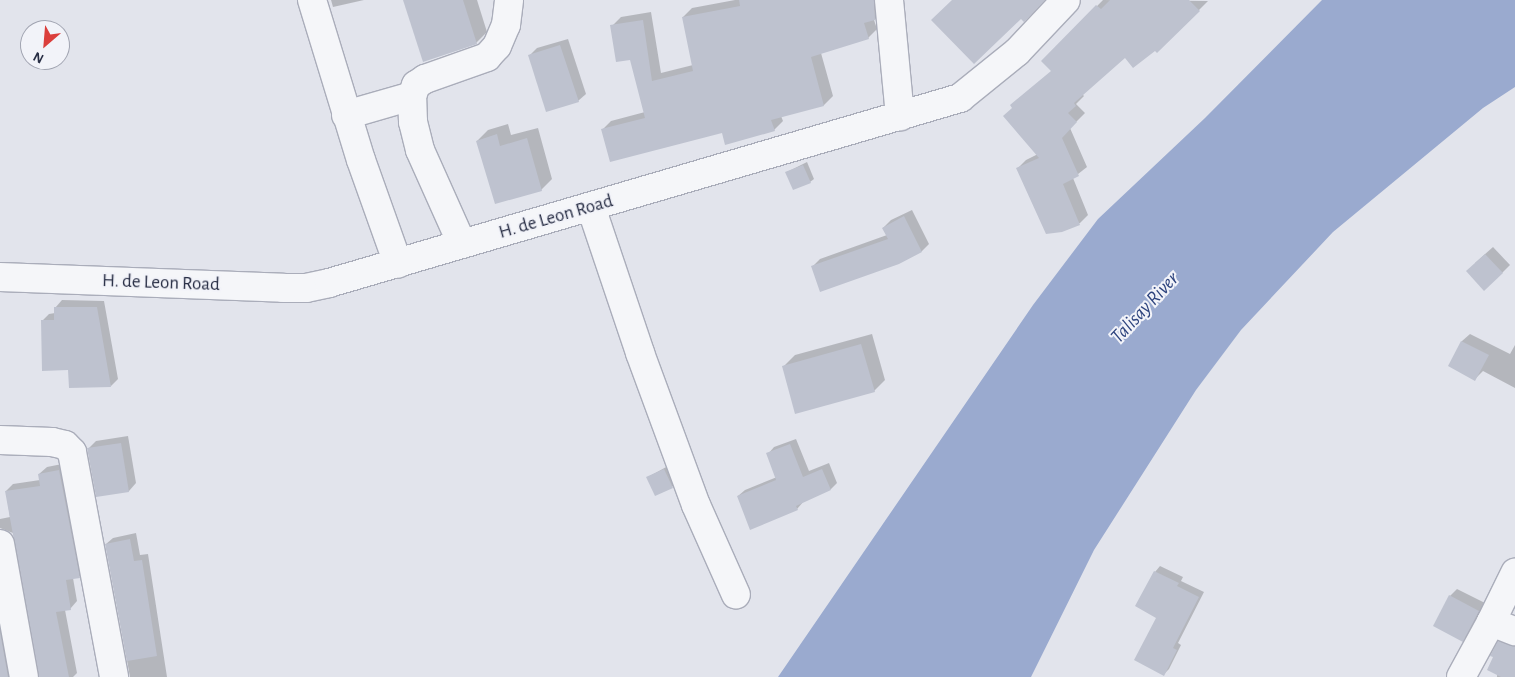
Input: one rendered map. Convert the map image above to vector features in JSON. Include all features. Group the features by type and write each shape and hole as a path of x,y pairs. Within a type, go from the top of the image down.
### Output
{"street":[{"path":"312,0 346,115 398,264"},
{"path":"462,244 420,150 413,122 412,96 416,85 425,79 487,57 497,46 506,25 509,0"},
{"path":"889,0 900,116"},
{"name":"H. de Leon Road","path":"0,277 306,288 398,264 960,98 1017,52 1066,0"},
{"path":"346,115 412,96"},
{"path":"591,207 640,353 696,505 736,594"},
{"path":"0,440 52,442 65,445 72,452 114,677"},
{"path":"0,544 24,677"},
{"path":"1461,677 1503,626 1515,573"}],"water":[{"name":"Talisay River","path":"1322,0 1515,0 1515,87 1483,108 1333,232 1241,330 1196,390 1094,550 1031,677 778,677 1033,305 1098,219 1205,118"}],"building":[{"path":"403,0 463,0 477,44 423,62"},
{"path":"739,0 874,0 875,20 864,23 869,39 811,57 824,106 771,120 775,131 725,145 722,133 610,162 601,129 645,118 630,60 616,62 610,25 643,20 652,81 693,71 682,17 740,6"},
{"path":"952,0 1045,0 1024,22 1021,19 974,64 931,20"},
{"path":"1110,0 1189,0 1200,11 1157,53 1155,51 1133,68 1125,58 1074,103 1076,106 1068,113 1077,122 1062,138 1079,176 1063,184 1080,225 1062,232 1046,234 1016,168 1039,158 1003,116 1012,108 1010,105 1051,71 1041,61 1096,5 1101,9"},
{"path":"560,45 579,102 546,112 528,55"},
{"path":"497,134 500,146 527,138 542,191 495,204 476,141"},
{"path":"803,165 811,183 793,190 785,172"},
{"path":"904,216 922,252 899,264 820,292 811,266 888,239 882,228"},
{"path":"1485,254 1503,273 1484,291 1466,271"},
{"path":"54,307 97,307 111,387 69,388 68,370 42,371 41,320 54,320"},
{"path":"1461,341 1489,355 1475,381 1448,366"},
{"path":"861,344 875,392 795,414 782,366"},
{"path":"121,443 129,492 96,497 87,448"},
{"path":"790,444 803,477 822,469 831,490 796,506 798,510 750,530 737,496 776,480 766,453"},
{"path":"664,469 673,488 655,496 646,477"},
{"path":"59,470 80,578 66,580 71,610 56,612 69,677 39,677 5,491 40,486 38,474"},
{"path":"130,539 134,561 142,560 157,656 127,661 105,544"},
{"path":"1154,571 1179,583 1177,586 1199,597 1173,648 1177,650 1164,676 1134,660 1156,618 1135,606"},
{"path":"1449,595 1479,611 1463,642 1433,626"},
{"path":"0,632 8,677 0,677"},
{"path":"1498,641 1515,646 1515,677 1501,677 1487,670 1493,657 1490,656"}]}
